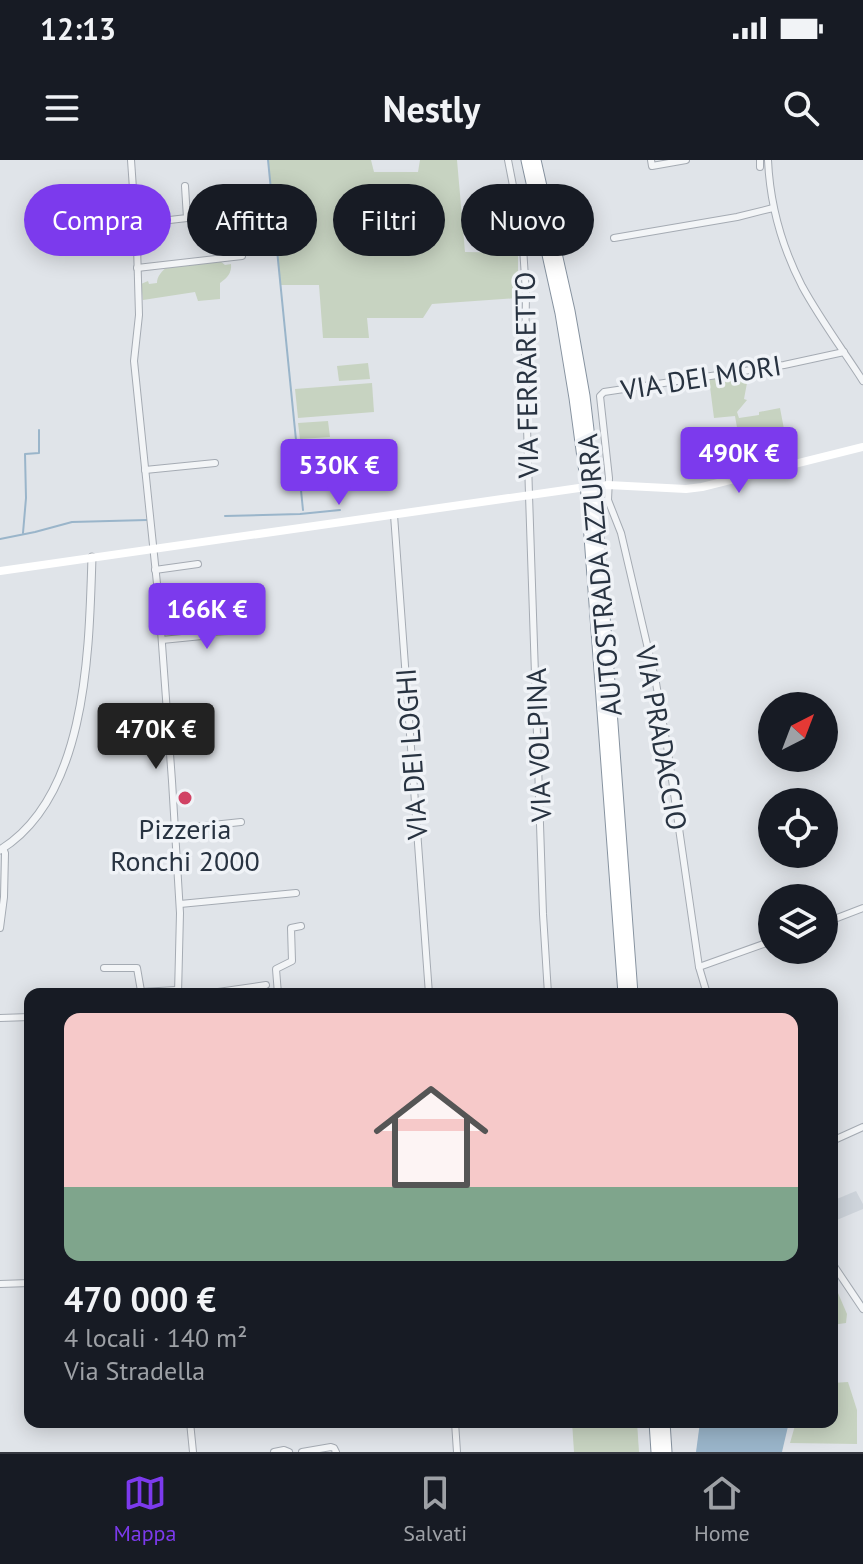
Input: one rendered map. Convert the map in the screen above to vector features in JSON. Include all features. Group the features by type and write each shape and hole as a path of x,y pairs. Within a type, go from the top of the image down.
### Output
{"highway":[{"name":"AUTOSTRADA AZZURRA","path":"527,160 561,313 590,481"},
{"name":"AUTOSTRADA AZZURRA","path":"535,160 569,311 584,396 624,988"},
{"name":"AUTOSTRADA AZZURRA","path":"591,495 632,988"},
{"path":"655,1428 657,1452"},
{"path":"664,1428 666,1452"}],"main road":[{"path":"0,571 608,485 702,487 863,447"}],"street":[{"path":"131,160 132,184"},
{"name":"VIA FERRARETTO","path":"508,160 522,232 526,293 529,495"},
{"path":"651,160 652,166 686,160"},
{"path":"768,160 773,208 801,285 863,381"},
{"path":"171,220 187,218 185,186"},
{"path":"614,238 773,208"},
{"path":"136,256 139,315 134,361 162,640 180,904 178,988"},
{"path":"137,268 242,256"},
{"name":"VIA DEI MORI","path":"608,485 600,396 604,392 784,365 844,352"},
{"path":"145,470 215,463"},
{"name":"VIA PRADACCIO","path":"608,485 608,500 621,533 656,683 699,967 705,988"},
{"name":"VIA VOLPINA","path":"529,495 548,988"},
{"name":"VIA DEI LOGHI","path":"394,515 429,988"},
{"path":"0,928 5,853 1,849 19,835 49,800 79,713 90,621 92,557"},
{"path":"155,570 198,564"},
{"path":"159,602 195,597 194,591"},
{"path":"159,602 245,595"},
{"path":"162,640 202,636 209,632 248,630"},
{"path":"175,829 241,822"},
{"path":"180,904 296,893"},
{"path":"838,918 863,908"},
{"path":"278,988 276,969 292,961 291,928 301,926"},
{"path":"699,967 758,946"},
{"path":"104,968 137,968 140,988"},
{"path":"245,988 266,985"},
{"path":"0,1018 24,1017"},
{"path":"838,1138 863,1127"},
{"path":"838,1272 863,1309"},
{"path":"0,1284 24,1283"},
{"path":"191,1428 193,1452"},
{"path":"455,1428 457,1452"},
{"path":"302,1452 331,1447 336,1452"},
{"path":"274,1452 289,1452"}],"shaded area":[{"path":"856,1191 863,1209 838,1219 838,1198"}],"green space":[{"path":"268,160 371,160 374,172 418,172 420,160 457,160 461,256 518,256 518,298 432,304 423,318 367,318 369,338 323,338 319,285 280,285 277,256 317,256 317,184 270,184"},
{"path":"219,260 225,265 231,264 228,275 220,283 220,299 198,301 195,292 143,300 141,284 148,281 149,284 157,283 167,267"},
{"path":"368,363 370,379 339,381 337,366"},
{"path":"746,374 744,399 747,400 737,412 739,418 780,408 790,461 745,473 735,416 714,418 709,379"},
{"path":"372,383 374,412 298,418 295,389"},
{"path":"328,421 330,437 300,439 298,423"},
{"path":"838,1293 847,1314 846,1323 838,1324"},
{"path":"848,1382 857,1410 857,1444 790,1443 794,1428 838,1428 838,1383"},
{"path":"572,1428 637,1428 639,1452 574,1452"}],"water":[{"path":"699,1428 788,1428 782,1452 696,1452"}],"waterway":[{"path":"268,160 303,510"},
{"path":"23,533 25,454 39,453 39,430"},
{"path":"225,516 340,510"},
{"path":"0,539 72,522 147,520"}],"place":[{"name":"Pizzeria Ronchi 2000","path":"185,798"}]}
